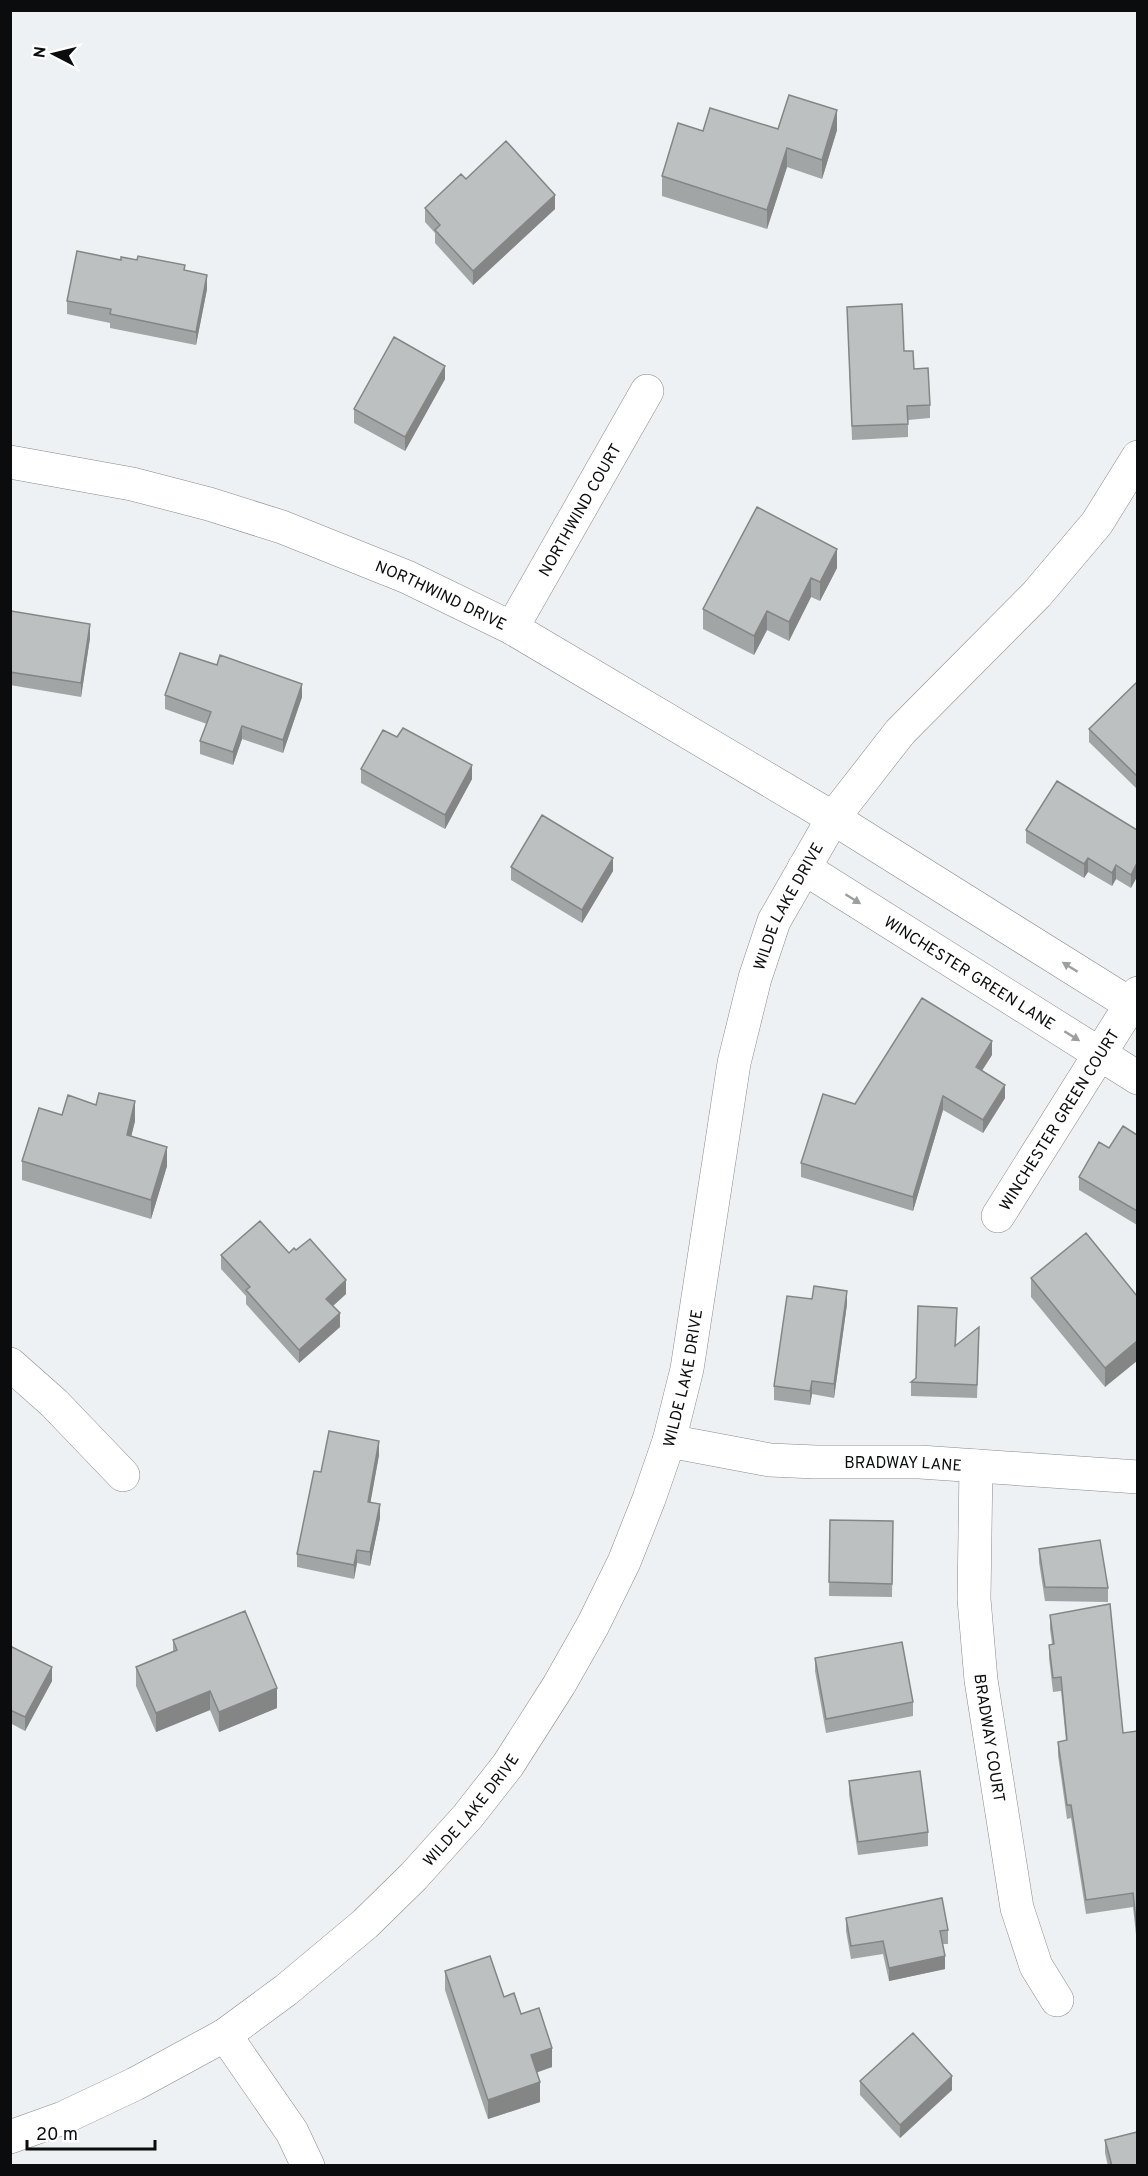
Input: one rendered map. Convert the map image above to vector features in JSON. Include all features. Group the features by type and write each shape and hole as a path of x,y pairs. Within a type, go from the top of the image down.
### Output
{"street":[{"name":"NORTHWIND COURT","path":"512,628 647,391"},
{"name":"WILDE LAKE DRIVE","path":"10,2137 63,2118 135,2084 225,2035 286,1990 365,1924 414,1876 468,1816 507,1765 559,1685 593,1625 628,1552 669,1441 687,1369 734,1063 755,978 774,921 833,818 900,732 1037,594 1097,523 1137,457"},
{"name":"NORTHWIND DRIVE","path":"10,462 132,484 209,504 282,527 407,577 512,628 833,818"},
{"path":"833,818 1135,1002"},
{"name":"WINCHESTER GREEN LANE","path":"804,868 1137,1078"},
{"name":"WINCHESTER GREEN COURT","path":"998,1216 1099,1053 1135,1002"},
{"path":"10,1364 54,1403 123,1475"},
{"name":"BRADWAY LANE","path":"669,1441 770,1460 920,1462 1137,1478"},
{"name":"BRADWAY COURT","path":"976,1466 974,1599 981,1680 1017,1908 1036,1966 1057,2000"},
{"path":"225,2035 292,2132 308,2166"}],"building":[{"path":"789,95 837,110 822,160 787,148 767,210 662,176 678,123 703,131 710,108 778,129"},
{"path":"506,141 555,195 473,271 435,230 440,225 425,208 461,174 466,179"},
{"path":"77,251 121,260 121,257 137,260 138,256 185,265 184,270 207,275 196,332 110,314 111,309 67,301"},
{"path":"902,304 904,351 913,351 914,369 928,368 930,405 907,406 908,424 852,426 847,307"},
{"path":"394,337 445,366 405,437 354,409"},
{"path":"757,507 837,549 820,582 811,578 789,622 767,611 754,636 703,609"},
{"path":"11,611 90,624 81,683 10,672"},
{"path":"180,653 217,665 220,655 302,684 283,740 242,726 233,752 200,741 211,712 165,695"},
{"path":"1137,682 1137,776 1089,729"},
{"path":"403,728 472,765 445,815 361,769 383,730 397,737"},
{"path":"1057,781 1137,830 1137,863 1131,875 1116,865 1112,873 1088,858 1084,864 1026,830"},
{"path":"542,815 613,858 582,910 511,867"},
{"path":"922,998 992,1041 976,1067 1005,1085 983,1120 943,1096 913,1197 801,1163 823,1094 855,1104"},
{"path":"99,1093 135,1101 127,1135 167,1147 151,1200 22,1161 39,1108 62,1115 68,1095 96,1105"},
{"path":"1123,1126 1137,1135 1137,1211 1079,1177 1099,1142 1109,1148"},
{"path":"260,1221 289,1253 310,1239 346,1280 326,1299 340,1313 299,1350 246,1290 250,1287 221,1255"},
{"path":"1086,1233 1137,1296 1137,1341 1105,1368 1031,1278"},
{"path":"814,1286 847,1291 834,1384 812,1381 810,1391 774,1386 787,1296 812,1299"},
{"path":"918,1306 957,1308 955,1346 979,1327 977,1385 911,1382 916,1378"},
{"path":"329,1431 379,1441 368,1502 380,1504 370,1552 357,1550 354,1565 297,1554 314,1471 321,1472"},
{"path":"830,1520 893,1521 892,1584 829,1582"},
{"path":"1100,1540 1108,1588 1045,1587 1039,1549"},
{"path":"1110,1604 1123,1733 1137,1731 1137,1930 1133,1893 1086,1900 1071,1805 1067,1805 1058,1742 1067,1740 1061,1677 1053,1678 1049,1645 1054,1644 1050,1615"},
{"path":"245,1611 277,1688 219,1712 210,1691 156,1713 136,1667 177,1650 173,1640"},
{"path":"902,1642 913,1702 826,1719 815,1658"},
{"path":"10,1646 52,1667 25,1717 10,1710"},
{"path":"920,1771 928,1832 858,1842 849,1781"},
{"path":"942,1898 948,1930 940,1931 945,1956 889,1968 883,1941 851,1946 846,1918"},
{"path":"490,1956 504,1997 514,1993 521,2014 539,2008 552,2048 531,2055 540,2082 488,2100 445,1971"},
{"path":"913,2033 952,2076 900,2125 860,2081"},
{"path":"1137,2132 1137,2166 1112,2166 1105,2140"}]}
